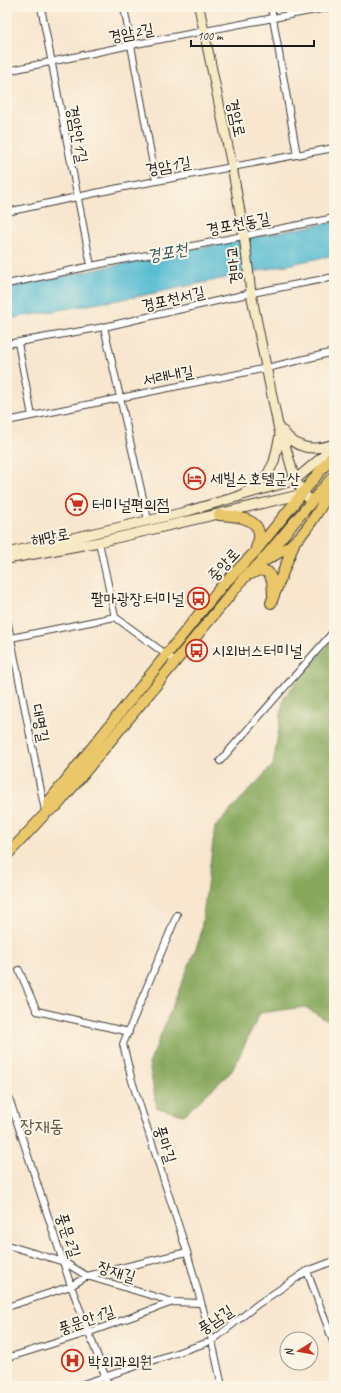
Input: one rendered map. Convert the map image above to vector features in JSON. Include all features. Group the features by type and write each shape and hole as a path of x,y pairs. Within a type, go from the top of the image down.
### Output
{"main road":[{"name":"중앙로","path":"46,813 50,800 166,655 220,588 254,553 334,454"},
{"name":"중앙로","path":"7,855 46,813 57,806 244,578 260,563 334,475"},
{"path":"244,578 259,570 268,572 273,585 271,603 291,550 321,507 334,485"},
{"path":"219,515 242,516 254,524 259,535 259,542 254,553"},
{"path":"260,563 286,549 296,541"}],"street":[{"name":"경암안1길","path":"41,7 91,266"},
{"path":"124,7 156,181"},
{"name":"경암로","path":"199,7 232,166 244,235"},
{"path":"271,7 297,155"},
{"name":"경암2길","path":"7,71 131,45 331,7"},
{"name":"경암1길","path":"7,212 232,166 334,148"},
{"name":"경포천동길","path":"7,284 334,218"},
{"name":"경마교","path":"244,235 251,293"},
{"name":"경포천서길","path":"7,344 104,327 251,293 334,277"},
{"path":"238,496 257,485 270,468 278,449 280,435 251,293"},
{"path":"104,327 148,520"},
{"path":"18,343 32,416"},
{"name":"서래내길","path":"7,421 267,368 334,352"},
{"path":"278,425 288,437 300,447 320,449 334,445"},
{"path":"278,425 295,480 303,494 312,501"},
{"path":"295,480 334,445"},
{"name":"해망로","path":"7,553 148,520 295,480"},
{"name":"해망로","path":"7,559 99,542 219,515 303,494"},
{"path":"99,542 115,617 175,661"},
{"path":"11,638 115,617"},
{"name":"대명길","path":"7,619 46,813"},
{"path":"220,761 334,631"},
{"name":"풍마길","path":"177,915 124,1044 132,1081 187,1252 200,1303 212,1341 222,1386"},
{"path":"19,970 37,1011 130,1032"},
{"name":"풍문2길","path":"7,1092 71,1286 90,1332 109,1386"},
{"name":"장재길","path":"7,1246 64,1262 88,1276 173,1302 200,1303"},
{"path":"7,1307 71,1286 88,1276 187,1252"},
{"name":"풍남길","path":"77,1386 106,1378 212,1341 258,1304 307,1270 334,1261"},
{"path":"307,1270 334,1344"},
{"name":"풍문안1길","path":"7,1358 90,1332 173,1302"},
{"path":"328,1386 334,1385"}],"green space":[{"path":"334,638 334,1025 305,1007 260,1013 232,1071 184,1115 157,1108 149,1064 200,938 215,827 273,765 284,697"}],"water":[{"path":"334,222 334,255 140,296 7,319 7,288 248,238"}],"place":[{"name":"세빌스호텔군산","path":"194,478"},
{"name":"터미널편의점","path":"77,504"},
{"name":"팔마광장.터미널","path":"199,598"},
{"name":"시외버스터미널","path":"196,650"},
{"name":"박외과의원","path":"72,1361"}],"district":[{"name":"장재동","path":"42,1126"}],"water label":[{"name":"경포천","path":"167,252"}]}
